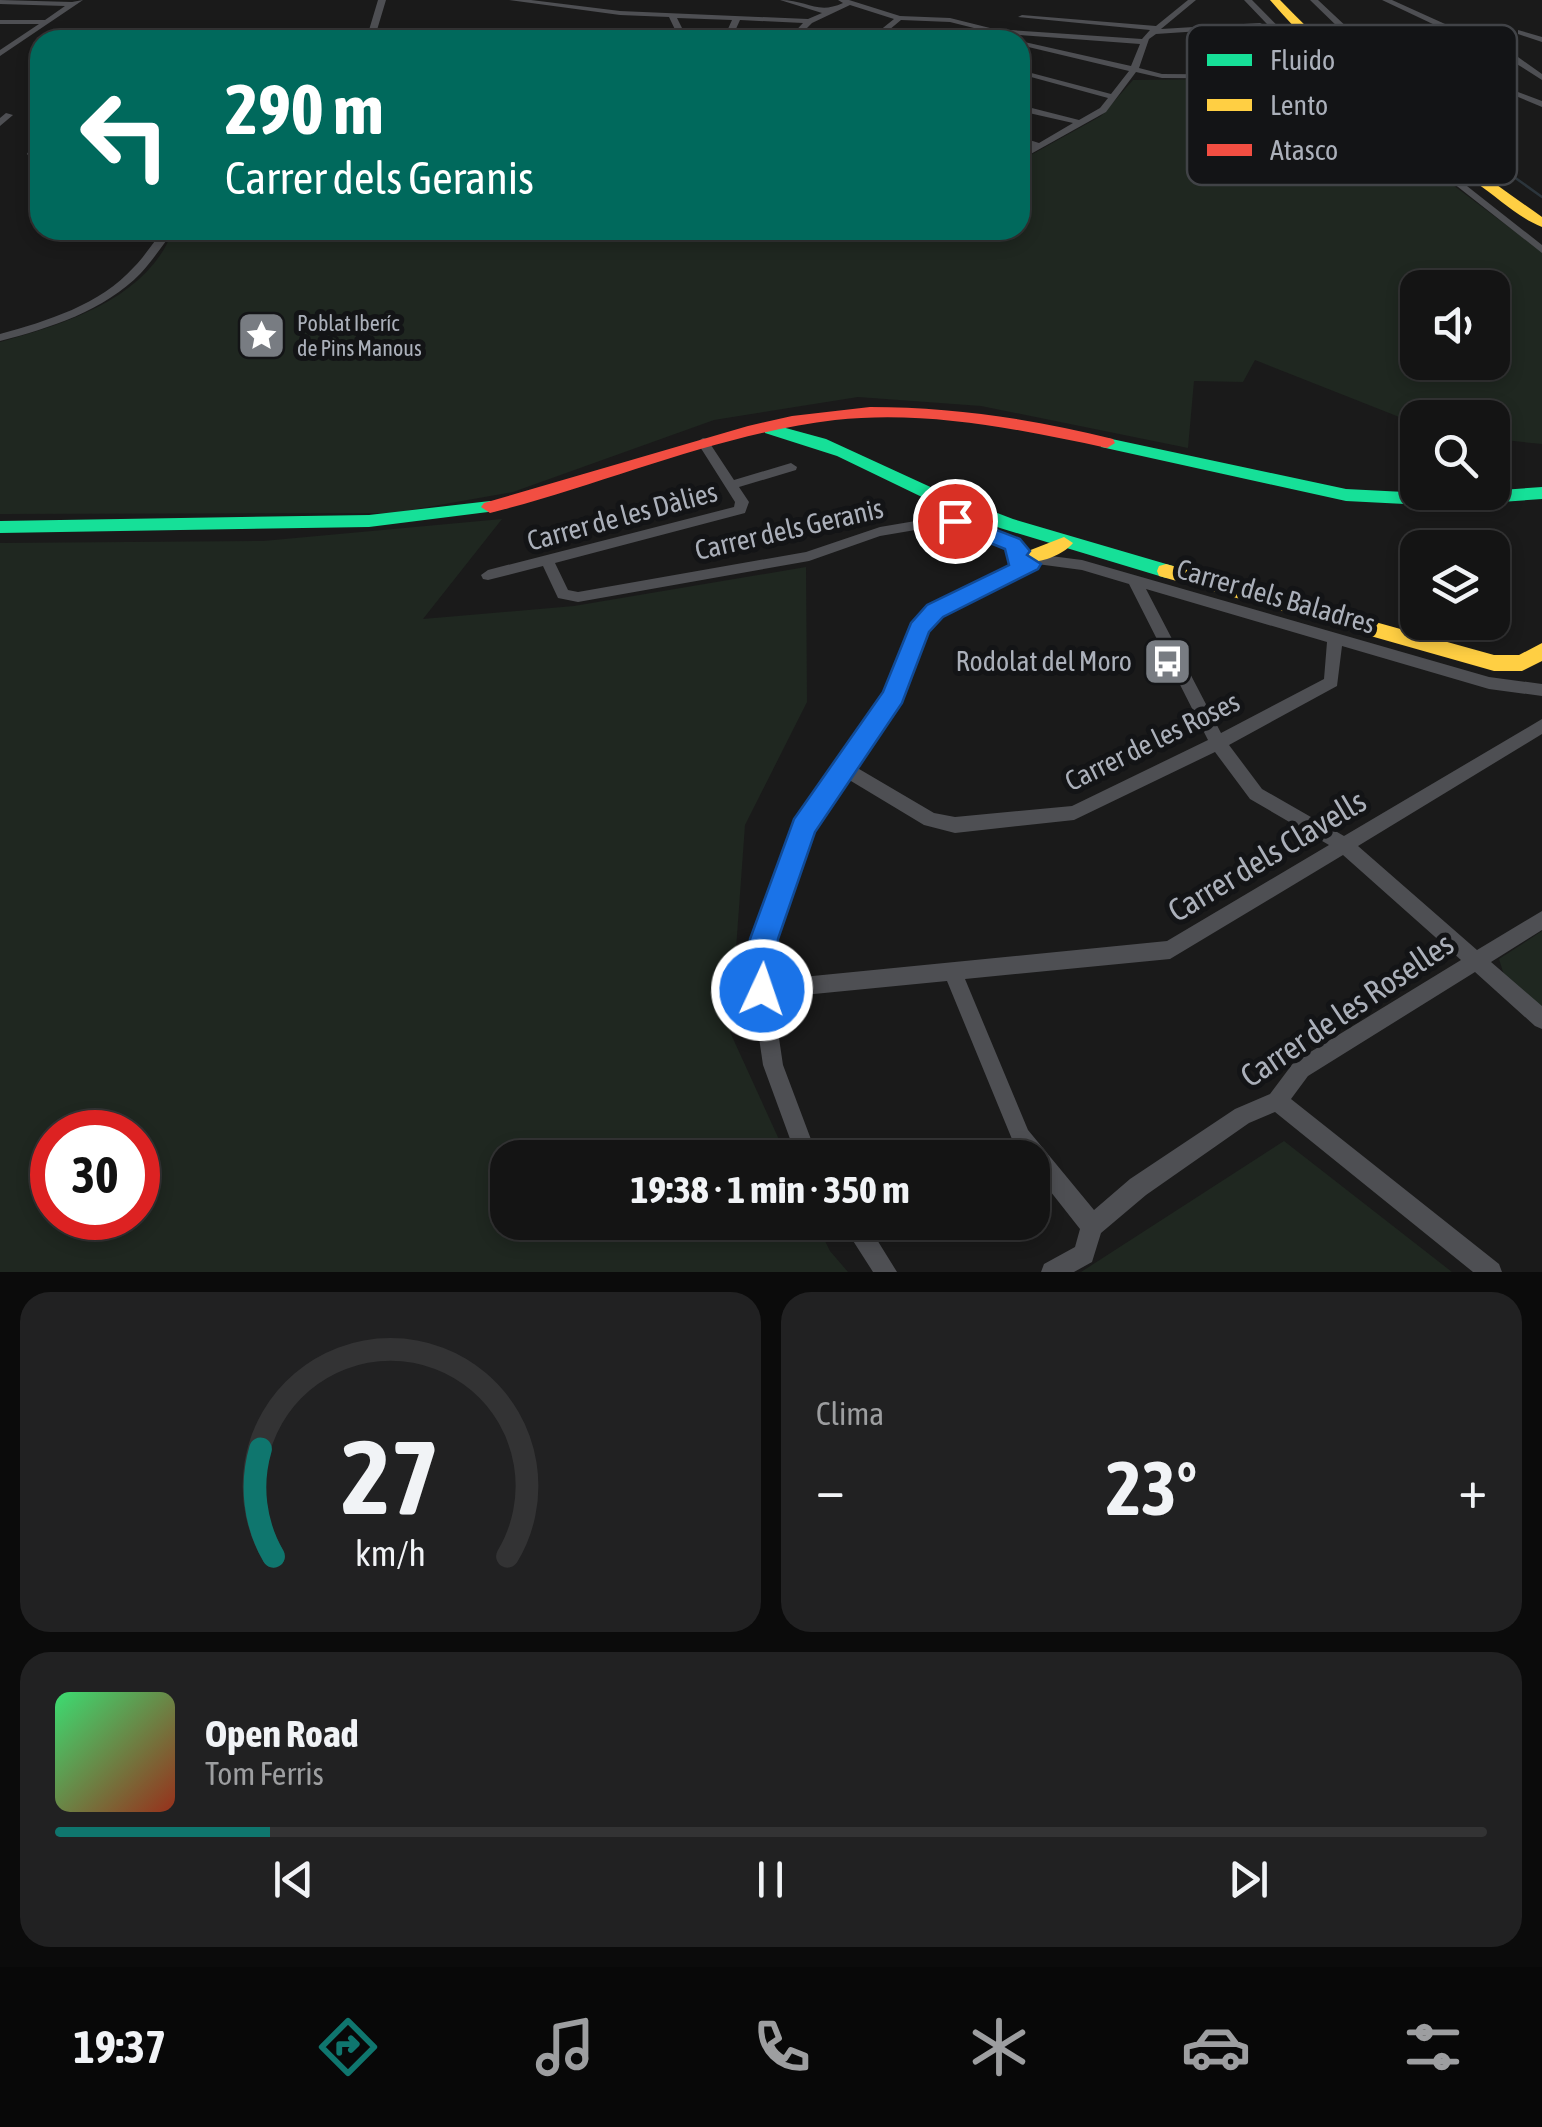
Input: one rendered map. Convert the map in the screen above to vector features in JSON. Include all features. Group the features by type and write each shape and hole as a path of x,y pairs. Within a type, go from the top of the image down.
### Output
{"main road":[{"path":"1275,0 1298,25"},
{"path":"1290,0 1314,25"},
{"path":"1490,185 1542,223"},
{"path":"1514,185 1542,206"},
{"path":"0,527 353,523 422,518 552,493 754,428 821,429 861,413 922,413 1002,422 1346,494 1400,499"},
{"path":"821,429 1032,553 1476,660 1522,663 1542,651"},
{"path":"1510,497 1542,493"},
{"path":"1510,500 1542,506"}],"street":[{"path":"373,30 382,0"},
{"path":"513,0 620,13 809,21"},
{"path":"784,0 828,12"},
{"path":"1030,152 1103,110 1134,70 1153,30 1192,0"},
{"path":"1248,0 1272,25"},
{"path":"1314,0 1340,25"},
{"path":"1386,0 1441,25"},
{"path":"800,30 809,21 846,1 899,18 950,20 985,30"},
{"path":"0,2 76,2"},
{"path":"39,30 76,2"},
{"path":"672,15 679,30"},
{"path":"1022,17 1153,30 1187,29"},
{"path":"731,30 737,18"},
{"path":"884,30 899,18"},
{"path":"0,22 52,22"},
{"path":"0,32 30,32"},
{"path":"1521,32 1542,40"},
{"path":"1,54 30,36"},
{"path":"1030,39 1145,42"},
{"path":"1030,43 1162,76 1187,76"},
{"path":"1517,60 1542,78"},
{"path":"1030,75 1114,97"},
{"path":"1517,92 1542,86"},
{"path":"1517,94 1542,104"},
{"path":"1030,110 1082,123"},
{"path":"0,123 9,115"},
{"path":"1030,143 1040,146"},
{"path":"1460,185 1542,250"},
{"path":"0,338 50,324 95,301 132,276 162,240"},
{"name":"Carrer de les Dàlies","path":"488,574 548,562 740,510 742,502 703,442"},
{"name":"Carrer de les Dàlies","path":"730,485 791,467"},
{"name":"Carrer dels Geranis","path":"548,562 564,594 578,597 809,556 836,542 939,522 963,522 999,531"},
{"path":"801,1140 772,1065 762,990 764,939 804,827 893,696 919,628 935,611 1032,553"},
{"name":"Carrer dels Baladres","path":"1032,553 1489,684 1542,690"},
{"path":"1134,581 1218,743 1256,794 1344,845 1542,1019"},
{"name":"Carrer de les Roses","path":"843,768 930,820 956,825 1074,813 1218,743 1331,682 1335,640"},
{"name":"Carrer dels Clavells","path":"762,990 1170,950 1542,726"},
{"name":"Carrer de les Roselles","path":"1052,1272 1084,1254 1092,1226 1138,1188 1242,1116 1277,1101 1301,1069 1542,920"},
{"path":"953,973 1021,1137 1092,1226"},
{"path":"1277,1101 1491,1272"},
{"path":"864,1240 886,1272"}],"shaded area":[{"path":"1187,79 1187,185 1453,185 1542,252 1542,444 1510,441 1510,400 1400,400 1400,417 1255,360 1243,382 1194,381 1188,448 981,406 858,397 714,420 513,492 394,513 0,514 0,342 51,327 101,305 144,274 168,240 1030,240 1030,155 1101,116 1133,80"},
{"path":"502,519 423,619 574,606 806,567 807,702 745,825 730,1032 779,1140 490,1140 490,1240 824,1240 848,1272 0,1272 0,543 263,541"},
{"path":"1542,931 1542,1010 1504,975 1499,959"},
{"path":"1284,1141 1452,1272 1081,1272"}],"waterway":[{"path":"1517,179 1542,197"}],"traffic: fast":[{"path":"771,429 843,452 980,514 1166,571"},
{"path":"1107,443 1346,495 1444,500 1542,493"},
{"path":"0,527 369,521 490,507"}],"traffic: slow":[{"path":"1275,0 1298,25"},
{"path":"1489,185 1542,223"},
{"path":"1035,556 1064,543"},
{"path":"1166,571 1494,663 1522,663 1542,651"}],"traffic: jam":[{"path":"490,507 748,431 836,415 938,414 1107,443"}],"place":[{"name":"Poblat Iberíc de Pins Manous","path":"262,336"},
{"name":"Rodolat del Moro","path":"1167,661"}],"route":[{"path":"762,990 764,939 804,827 893,696 919,628 935,611 1030,564 1017,560 1015,555 1019,551 1012,544 955,521"}]}
